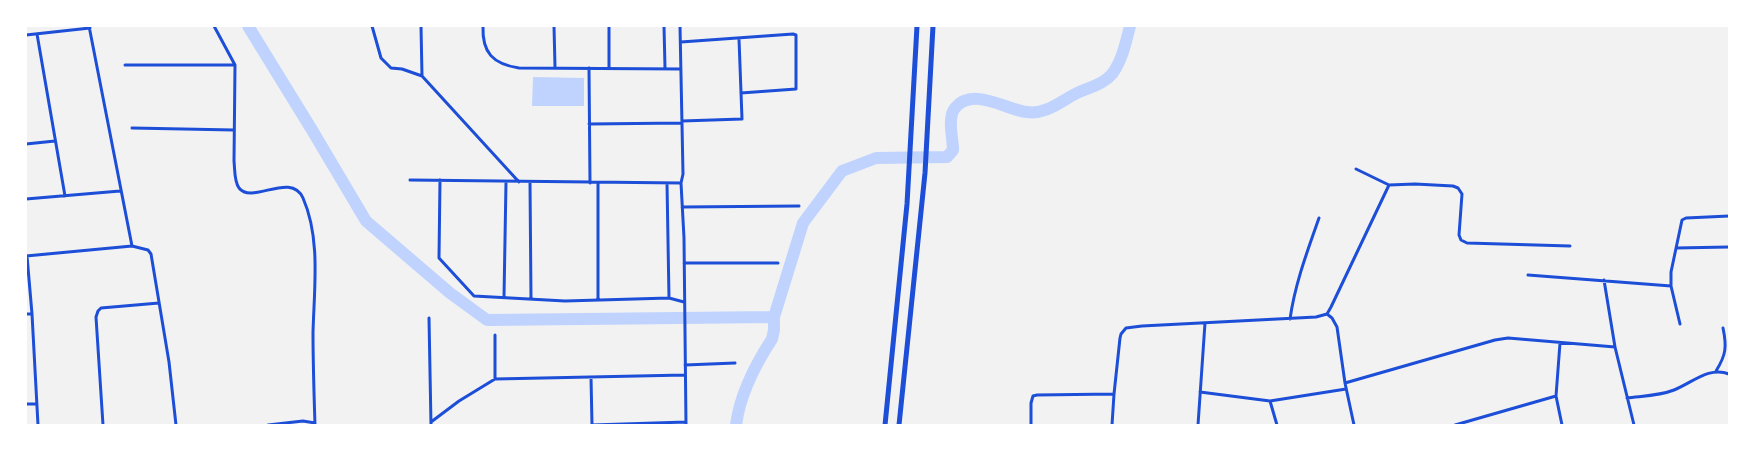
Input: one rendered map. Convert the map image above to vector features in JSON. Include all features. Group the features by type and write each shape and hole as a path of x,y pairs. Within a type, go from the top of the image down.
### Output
{"main road":[{"path":"885,425 910,172 918,26"},
{"path":"899,425 925,173 933,26"}],"street":[{"path":"214,26 236,65 234,130 235,177 239,188 245,193 282,187 294,188 303,198 312,225 314,261 313,348 315,424 303,421 268,425"},
{"path":"372,26 380,58 391,68 402,69 422,76 507,166 519,182"},
{"path":"421,26 422,76"},
{"path":"483,26 486,49 497,62 506,66 519,68 681,68"},
{"path":"554,26 555,67"},
{"path":"609,26 609,68"},
{"path":"664,26 665,68"},
{"path":"591,377 592,425 686,424 684,375 684,263 681,183 683,174 680,26"},
{"path":"26,35 90,27 120,190 132,246"},
{"path":"36,34 65,196"},
{"path":"681,42 796,35 796,89 741,93"},
{"path":"590,124 742,120 739,39"},
{"path":"125,65 236,65"},
{"path":"589,68 590,183"},
{"path":"132,128 234,130"},
{"path":"26,144 55,141"},
{"path":"1356,169 1389,185 1414,184 1453,186 1458,188 1462,194 1459,235 1460,240 1467,243 1570,246"},
{"path":"410,180 681,183"},
{"path":"440,180 439,258 474,296 565,301 669,298 684,302"},
{"path":"504,297 506,182"},
{"path":"530,182 531,299"},
{"path":"598,183 598,300"},
{"path":"667,183 669,298"},
{"path":"1112,425 1120,338 1123,330 1126,328 1142,326 1290,319 1316,317 1327,314 1389,185"},
{"path":"26,200 120,190"},
{"path":"682,206 799,206"},
{"path":"1680,324 1671,286 1671,272 1683,219 1729,216"},
{"path":"1290,319 1293,296 1319,218"},
{"path":"38,425 32,314 26,256 132,246 148,250 151,254 169,362 176,425"},
{"path":"1676,248 1729,248"},
{"path":"684,263 778,263"},
{"path":"1528,274 1671,286"},
{"path":"1604,280 1616,347 1634,425"},
{"path":"103,425 96,317 98,311 101,308 160,303"},
{"path":"26,314 32,314"},
{"path":"1327,314 1332,318 1337,327 1345,384 1354,425"},
{"path":"429,318 431,423"},
{"path":"1198,425 1205,323"},
{"path":"1627,398 1673,390 1716,371 1723,360 1726,344 1723,328"},
{"path":"495,335 495,379"},
{"path":"1345,384 1495,340 1519,338 1616,347"},
{"path":"1560,343 1556,396 1562,425"},
{"path":"685,365 735,363"},
{"path":"1716,371 1729,374"},
{"path":"431,423 459,401 495,379 684,375"},
{"path":"1200,392 1270,401 1346,389"},
{"path":"1031,425 1031,403 1033,396 1114,394"},
{"path":"1455,425 1556,396"},
{"path":"1270,401 1277,425"},
{"path":"26,404 38,404"}],"water":[{"path":"533,77 584,78 584,106 532,106"}],"waterway":[{"path":"248,26 366,221 450,293 487,320 774,317"},
{"path":"736,425 741,402 749,380 772,339 774,317 803,223 842,171 876,158 947,157 953,150 951,123 953,112 962,102 971,99 990,101 1027,112 1041,111 1053,107 1077,93 1104,81 1112,74 1123,51 1130,26"}]}
